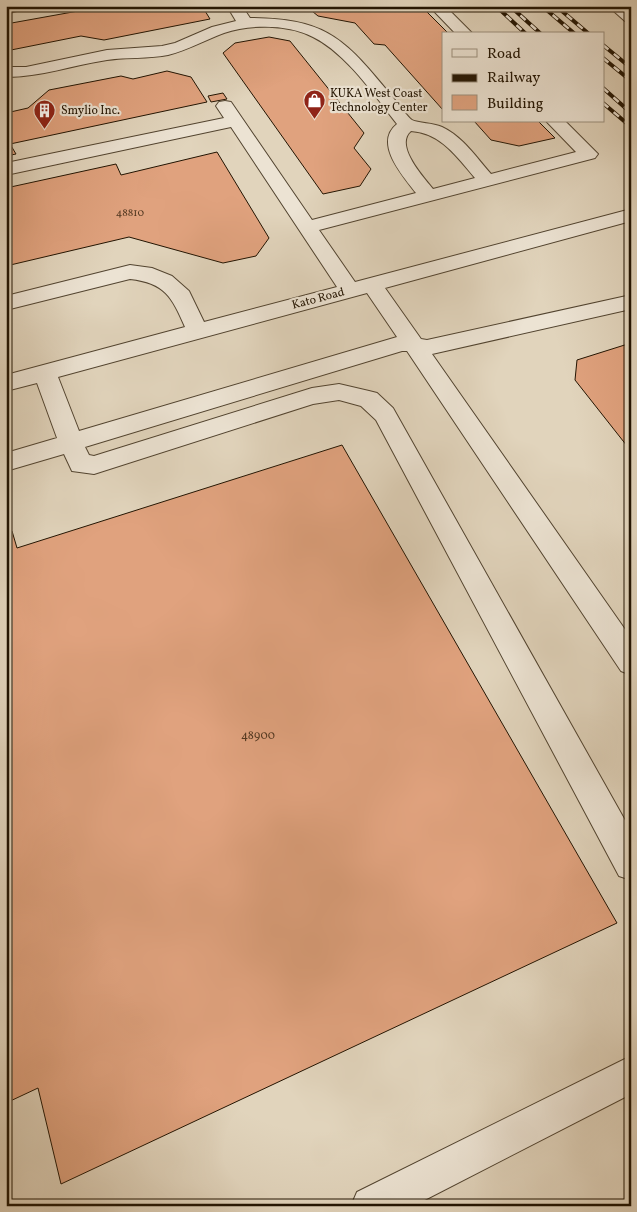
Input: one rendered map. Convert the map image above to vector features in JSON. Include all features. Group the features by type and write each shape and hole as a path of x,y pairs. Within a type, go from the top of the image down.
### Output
{"street":[{"path":"6,8 20,6"},
{"path":"234,6 245,23"},
{"path":"436,6 463,32"},
{"path":"615,6 631,19"},
{"path":"6,72 26,72 107,56 162,51 180,47 218,30 245,23 288,25 321,34 340,47 407,125"},
{"path":"6,89 19,83 26,72"},
{"path":"224,105 350,290"},
{"path":"6,168 235,121"},
{"path":"307,227 589,154 556,122"},
{"path":"428,196 397,149 396,138 398,132 407,125 429,126 442,132 488,180"},
{"name":"Kato Road","path":"6,383 631,215"},
{"path":"6,302 130,272 152,275 165,281 182,296 197,331"},
{"path":"372,284 628,651"},
{"path":"6,462 402,343 427,348 631,302"},
{"path":"45,372 71,443 81,464 94,465 312,396 339,392 369,399 385,414 631,864"},
{"path":"370,1206 631,1074"}],"building":[{"path":"106,6 202,6 210,19 104,40 81,36 6,51 6,24"},
{"path":"290,6 421,6 447,32 442,32 442,109 385,45 374,44 355,23 318,16 312,11"},
{"path":"269,37 290,41 364,133 354,148 371,169 360,186 323,194 223,53 235,43"},
{"name":"Smylio Inc.","path":"167,71 191,77 207,102 10,144 16,154 6,156 6,113 28,108 49,90 121,76 133,79"},
{"path":"223,93 227,99 211,102 208,96"},
{"path":"475,122 539,122 555,138 519,146 491,140"},
{"path":"217,152 269,238 256,256 223,263 129,237 6,266 6,188 116,164 121,175"},
{"path":"631,343 631,451 575,380 577,360"},
{"path":"342,445 617,923 61,1184 38,1088 6,1103 6,533 12,531 17,548"}],"railway":[{"path":"496,6 524,32"},
{"path":"510,6 539,32"},
{"path":"542,6 573,32"},
{"path":"556,6 587,32"},
{"path":"604,46 631,68"},
{"path":"604,59 631,81"},
{"path":"604,89 631,113"},
{"path":"604,104 631,127"}],"place":[{"name":"KUKA West Coast Technology Center","path":"314,119"},
{"name":"Smylio Inc.","path":"45,129"}]}
